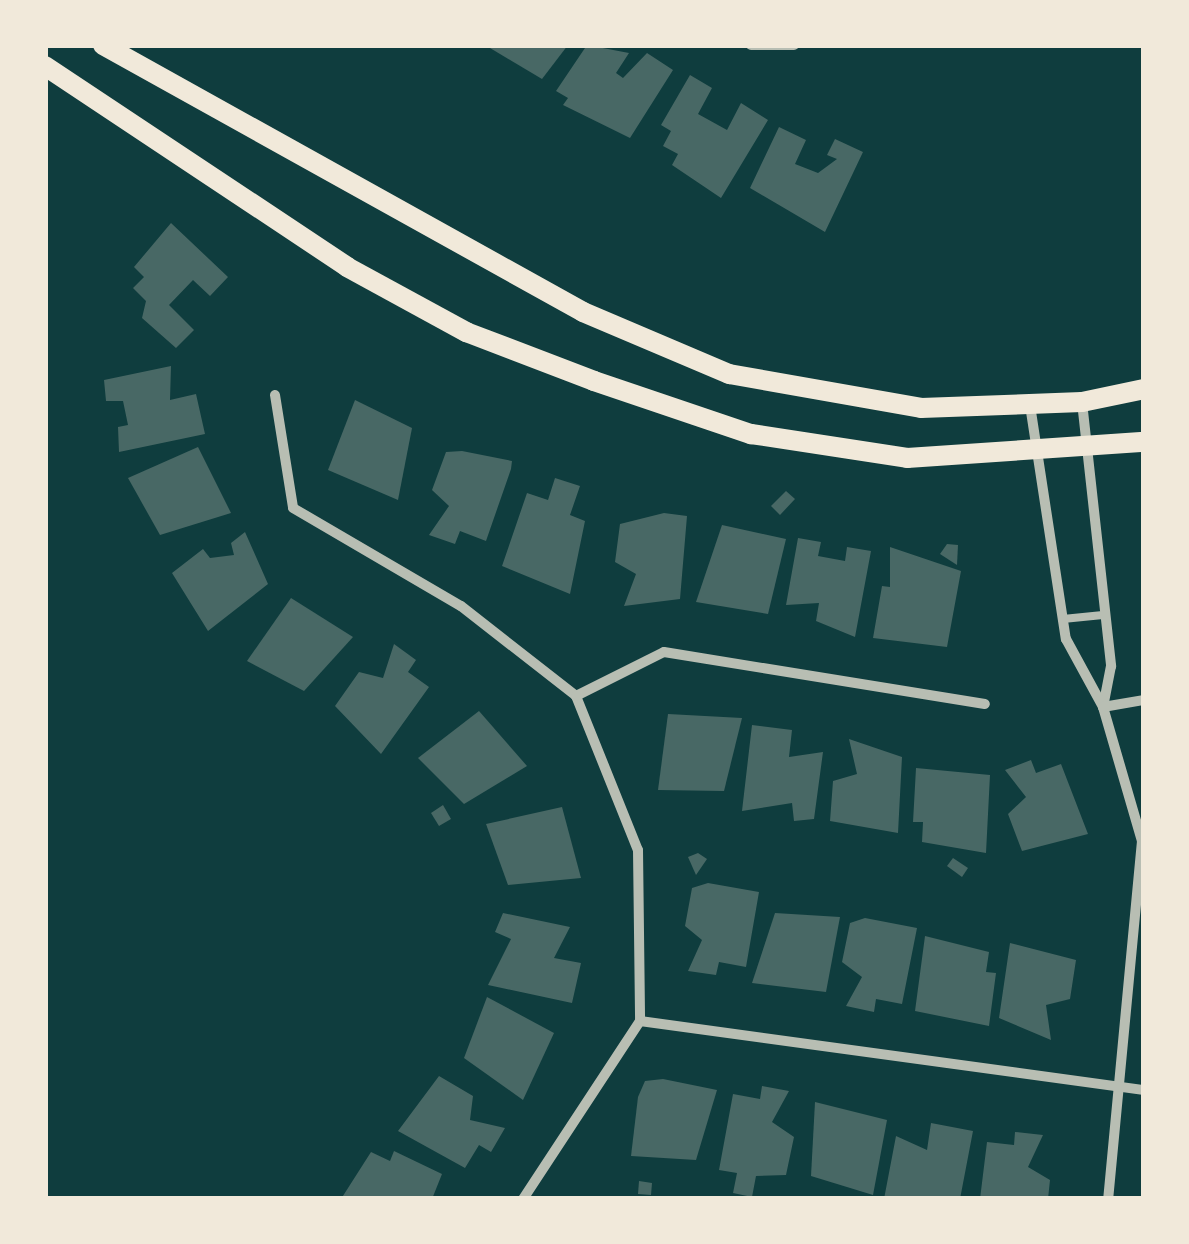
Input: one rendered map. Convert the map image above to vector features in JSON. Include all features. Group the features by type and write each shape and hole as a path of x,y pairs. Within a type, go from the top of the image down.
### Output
{"main road":[{"path":"103,45 583,312 730,374 904,406 1082,402 1144,389"},
{"path":"45,66 347,267 466,332 751,434 907,458 1034,455 1144,442"}],"street":[{"path":"751,45 772,52 794,45"},
{"path":"274,396 293,508 462,606 576,696 638,850 640,1021 523,1199"},
{"path":"1082,402 1111,666 1103,707"},
{"path":"1030,405 1034,455 1063,619 1103,707 1142,840 1108,1199"},
{"path":"576,696 664,652 984,704"},
{"path":"1103,707 1144,700"},
{"path":"640,1021 1120,1093 1144,1090"}],"lane":[{"path":"1063,619 1103,615"}],"building":[{"path":"485,45 568,45 542,79"},
{"path":"587,45 629,53 616,73 623,78 647,53 673,70 630,138 563,105 568,98 556,91"},
{"path":"690,75 712,88 698,114 727,130 741,103 768,120 721,198 672,165 678,154 663,146 671,131 661,125"},
{"path":"779,127 806,140 795,164 818,173 837,159 827,155 835,139 863,152 825,232 750,188"},
{"path":"171,223 228,277 210,296 193,280 169,305 194,330 176,348 142,318 146,301 133,288 144,277 134,267"},
{"path":"171,366 170,400 196,394 205,434 119,452 118,427 128,425 123,401 106,401 104,380"},
{"path":"355,400 412,428 398,500 328,470"},
{"path":"198,447 231,513 160,535 128,478"},
{"path":"462,451 512,461 486,541 460,531 455,544 429,535 449,506 432,490 446,452"},
{"path":"555,478 580,486 570,515 585,521 570,594 502,566 527,493 548,500"},
{"path":"786,491 795,499 780,515 771,506"},
{"path":"664,513 687,516 680,599 624,606 636,574 615,562 620,524"},
{"path":"722,525 786,539 768,614 696,602"},
{"path":"245,532 268,584 208,631 172,573 203,549 210,558 234,555 231,543"},
{"path":"798,538 821,542 818,556 845,561 847,547 871,551 855,637 816,621 819,603 786,605"},
{"path":"947,544 958,545 957,565 940,554"},
{"path":"890,547 961,571 947,647 873,638 882,586 890,587"},
{"path":"291,598 353,637 304,691 247,661"},
{"path":"394,644 416,660 408,672 429,687 381,754 335,706 359,672 383,678"},
{"path":"479,711 527,766 464,804 418,758"},
{"path":"668,714 742,718 724,791 658,790"},
{"path":"752,725 792,730 789,757 823,752 814,819 794,821 792,803 742,811"},
{"path":"849,739 902,757 898,833 830,821 833,781 857,774"},
{"path":"1031,760 1036,773 1061,764 1088,834 1022,851 1008,814 1026,797 1005,770"},
{"path":"916,768 990,775 986,853 922,842 923,822 913,822"},
{"path":"443,805 451,819 439,826 431,813"},
{"path":"562,807 581,878 508,885 486,824"},
{"path":"698,853 707,859 696,875 688,857"},
{"path":"953,858 968,868 962,877 947,866"},
{"path":"708,883 759,892 746,967 719,962 716,975 688,971 702,940 685,926 692,888"},
{"path":"503,913 570,927 554,958 581,963 572,1003 488,985 511,939 495,932"},
{"path":"775,913 840,917 826,992 752,983"},
{"path":"865,918 917,928 902,1004 876,999 874,1012 846,1006 862,977 842,962 850,923"},
{"path":"925,936 989,952 986,972 996,973 989,1026 915,1011"},
{"path":"1010,943 1076,960 1070,999 1046,1005 1051,1040 999,1018"},
{"path":"487,997 554,1033 523,1100 464,1058"},
{"path":"439,1076 473,1096 470,1120 505,1128 491,1152 479,1145 465,1168 398,1131"},
{"path":"663,1079 717,1090 696,1160 631,1156 638,1097 645,1081"},
{"path":"762,1086 789,1091 772,1122 794,1137 786,1175 756,1176 752,1197 733,1193 737,1173 719,1170 733,1094 760,1099"},
{"path":"815,1102 887,1120 873,1195 811,1176"},
{"path":"931,1123 973,1131 960,1199 884,1199 896,1136 927,1150"},
{"path":"1015,1132 1043,1135 1028,1167 1050,1180 1048,1199 980,1199 987,1142 1014,1145"},
{"path":"394,1151 442,1174 432,1199 341,1199 371,1152 390,1161"},
{"path":"639,1181 652,1183 651,1195 638,1194"}]}
